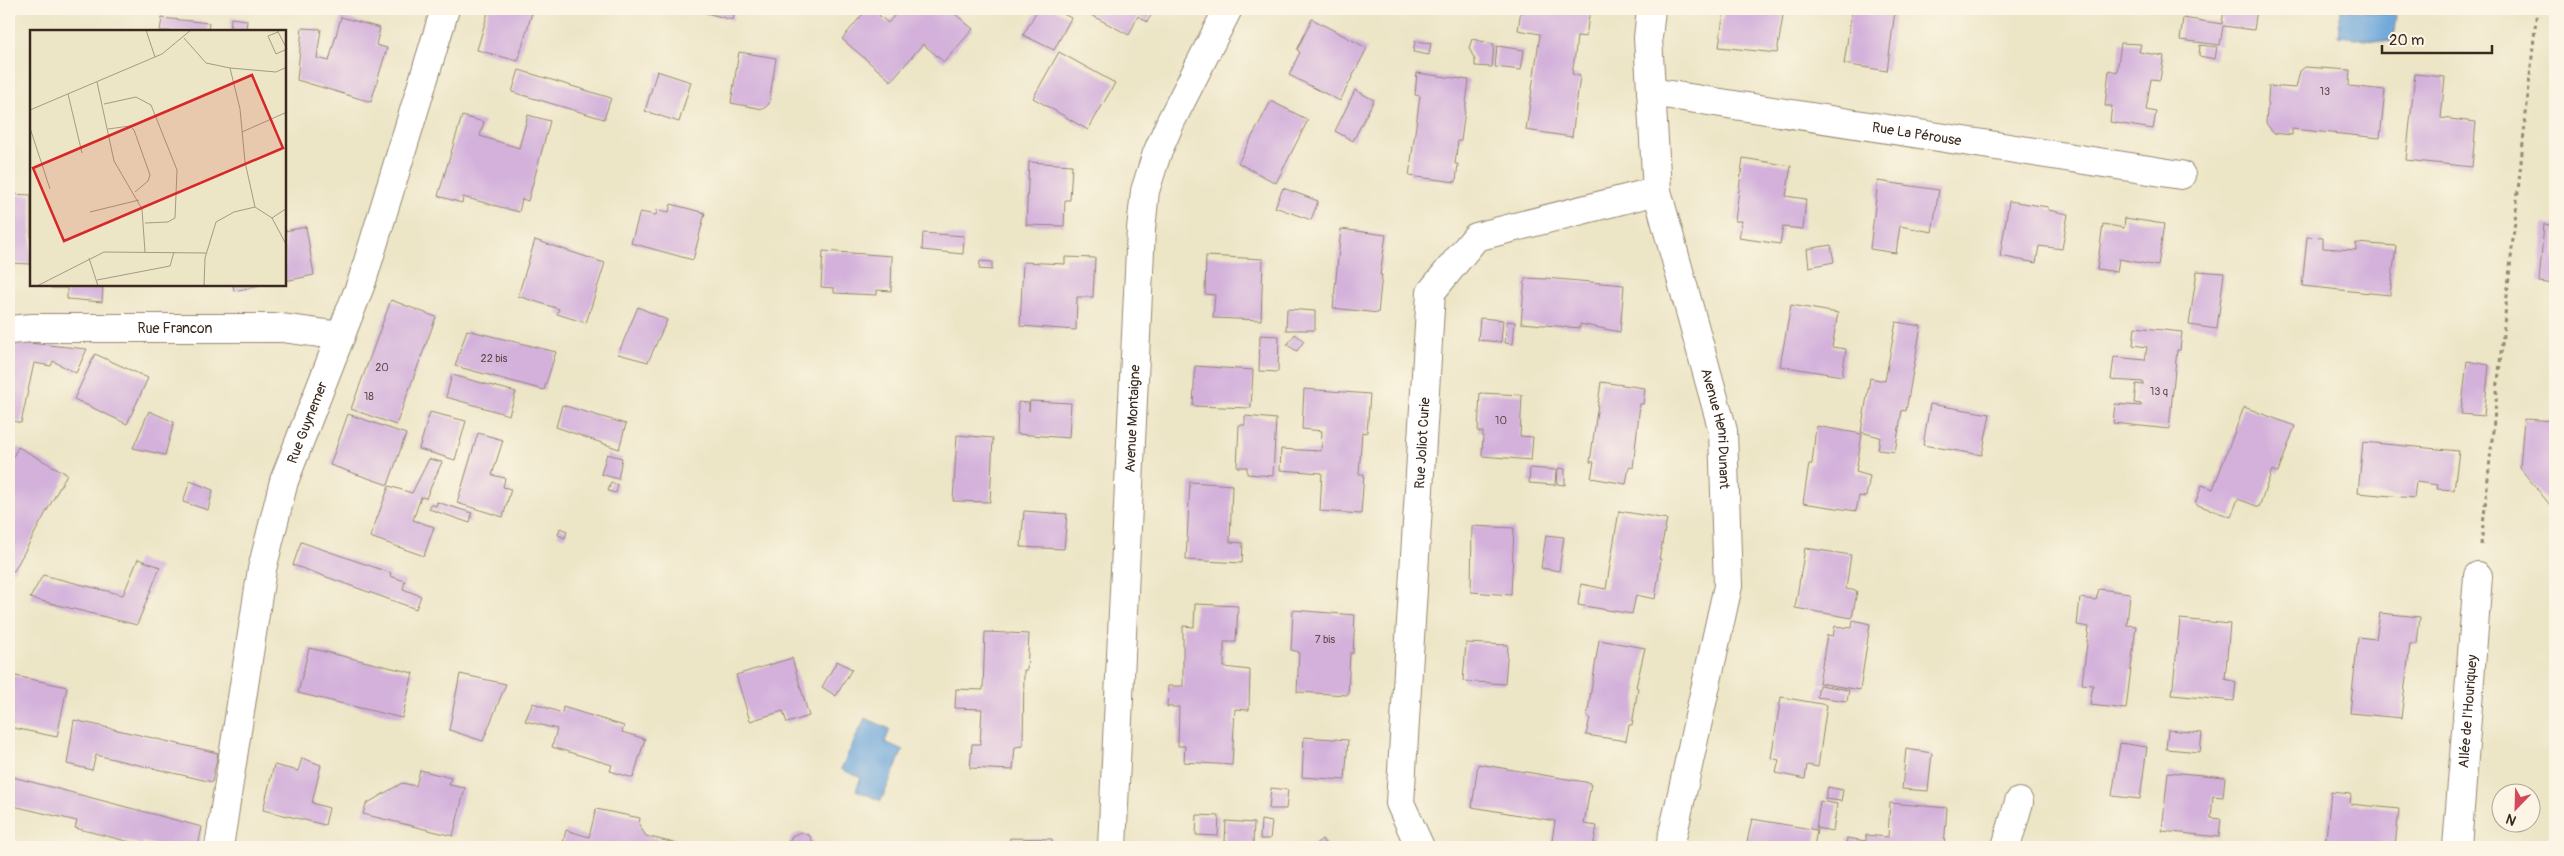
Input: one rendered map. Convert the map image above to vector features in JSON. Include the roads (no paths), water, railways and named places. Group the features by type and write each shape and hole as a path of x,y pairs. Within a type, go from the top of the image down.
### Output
{"street":[{"name":"Rue Guynemer","path":"219,847 262,569 284,481 362,281 444,9"},
{"name":"Avenue Montaigne","path":"1112,847 1141,228 1146,191 1171,121 1228,9"},
{"name":"Avenue Henri Dunant","path":"1651,9 1648,38 1657,191 1723,431 1728,586 1670,847"},
{"name":"Rue La Pérouse","path":"1651,92 2181,175"},
{"name":"Rue Joliot Curie","path":"1420,847 1400,803 1431,292 1476,237 1657,191"},
{"name":"Rue Francon","path":"9,330 32,328 282,328 340,336"},
{"name":"Allée de l'Houriquey","path":"2458,847 2478,576"},
{"path":"2006,847 2018,802"}],"water":[{"path":"2341,9 2396,15 2393,42 2338,36"},
{"path":"865,718 890,729 885,742 903,750 881,801 856,790 861,778 841,769"}]}
